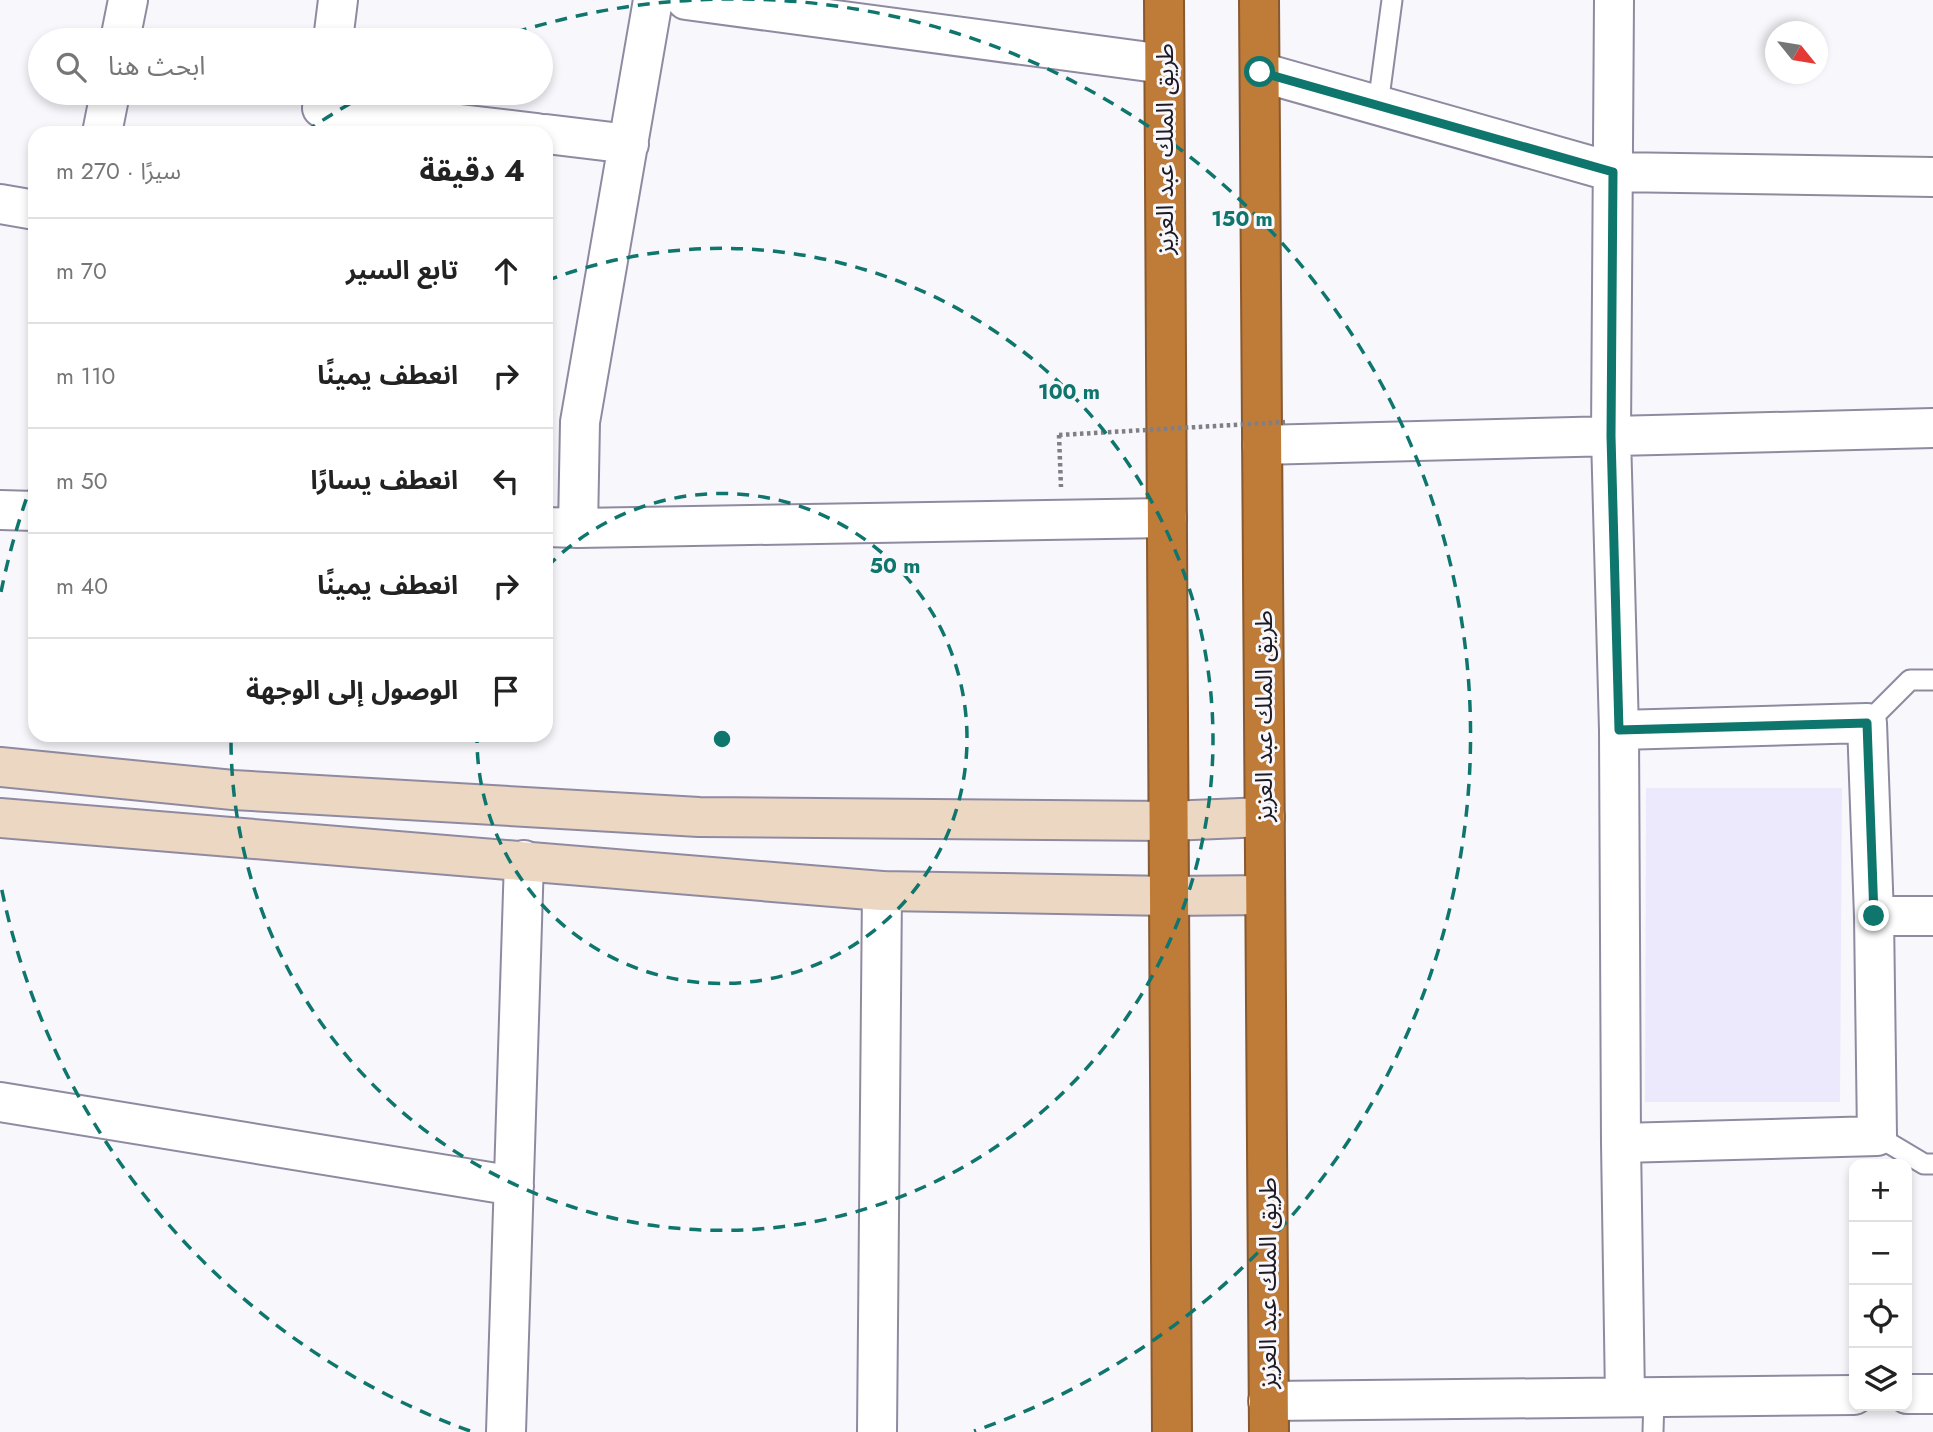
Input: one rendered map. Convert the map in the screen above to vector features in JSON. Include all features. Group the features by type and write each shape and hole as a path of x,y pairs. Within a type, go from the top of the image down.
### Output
{"highway":[{"name":"طريق الملك عبد العزيز","path":"1164,0 1172,1432"},
{"name":"طريق الملك عبد العزيز","path":"1259,0 1274,433 1265,817 1269,1416"}],"street":[{"path":"122,28 128,0"},
{"path":"334,28 338,0"},
{"path":"653,0 562,528 1167,518"},
{"path":"685,0 915,15 1164,64"},
{"path":"1614,0 1611,436 1619,730 1621,1143 1644,1409"},
{"path":"1260,72 1613,172 1933,177"},
{"path":"103,126 108,105"},
{"path":"322,111 469,126"},
{"path":"553,135 629,144"},
{"path":"0,204 28,209"},
{"path":"1274,433 1611,436 1933,428"},
{"path":"0,510 28,511"},
{"path":"1619,730 1867,723 1874,916 1877,1136 1621,1143"},
{"path":"0,767 233,790 699,817 1169,821 1265,817"},
{"path":"0,818 882,891 1265,895"},
{"path":"506,1432 524,860"},
{"path":"877,1432 882,891"},
{"path":"1874,916 1933,916"},
{"path":"0,1102 514,1186"},
{"path":"1912,1394 1933,1394"},
{"path":"1269,1416 1644,1409 1849,1395"}],"lane":[{"path":"1378,105 1392,0"},
{"path":"1867,723 1910,680 1933,680"},
{"path":"1877,1136 1924,1164 1933,1164"}],"path":[{"path":"1062,520 1059,435 1274,433"}],"shaded area":[{"path":"1646,788 1842,788 1840,1102 1645,1102"}],"route":[{"path":"1260,72 1613,172 1611,436 1619,730 1867,723 1874,916"}]}
